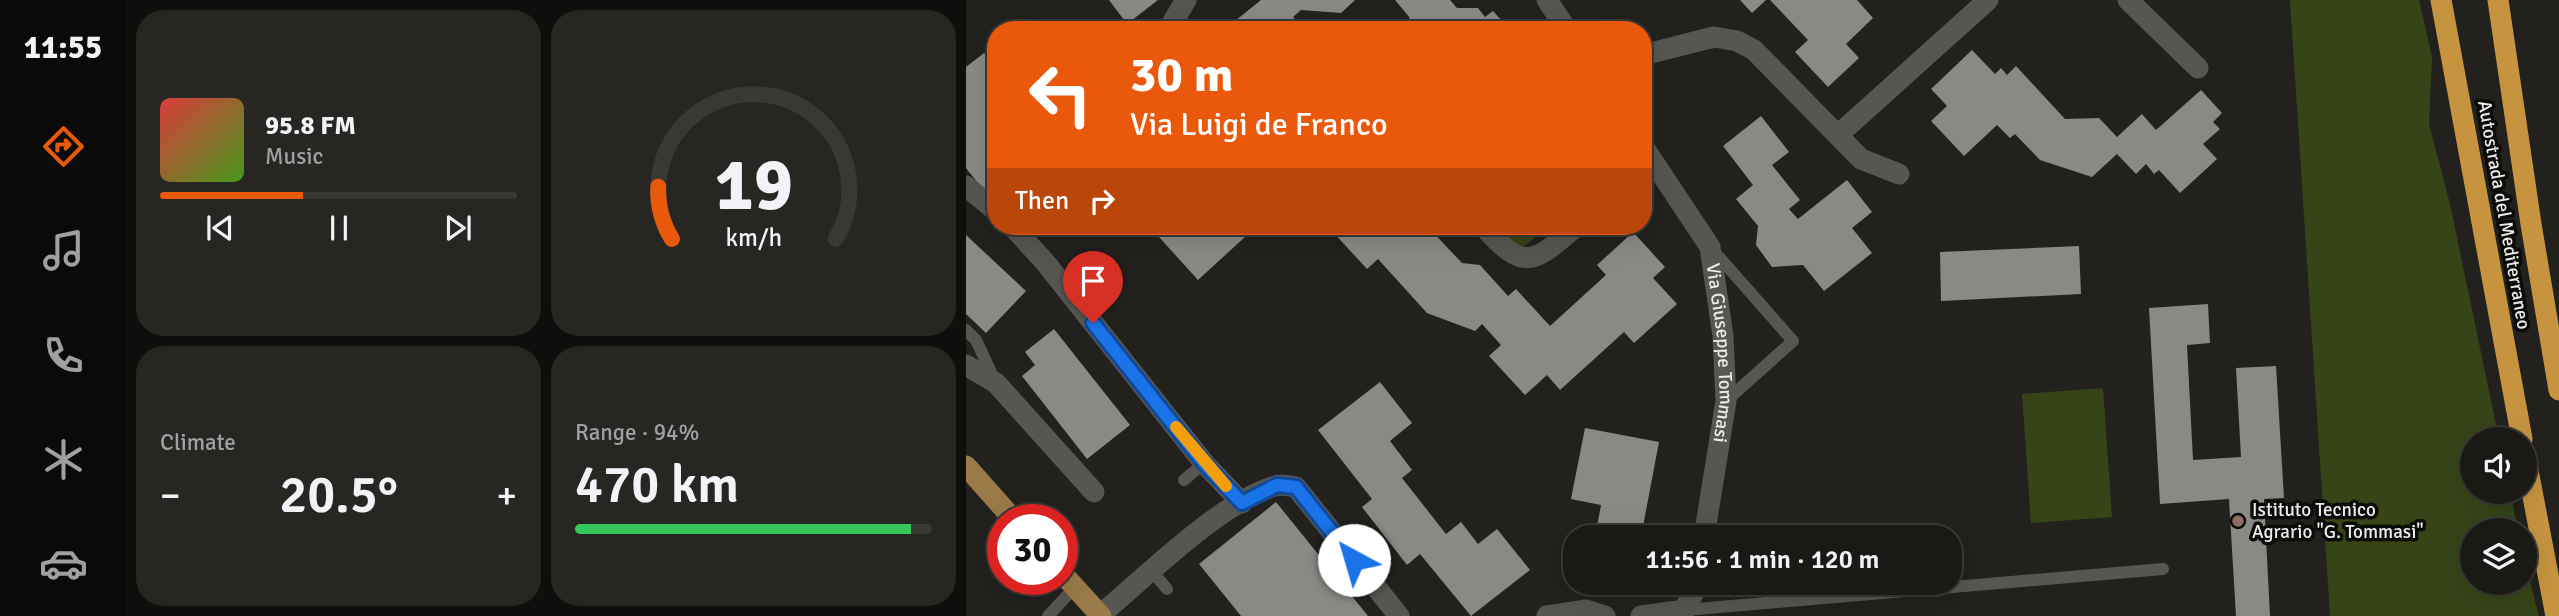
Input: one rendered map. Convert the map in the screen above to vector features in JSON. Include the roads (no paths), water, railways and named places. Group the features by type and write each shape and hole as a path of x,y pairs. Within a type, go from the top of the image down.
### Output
{"highway":[{"name":"Autostrada del Mediterraneo","path":"2441,0 2520,427"},
{"name":"Autostrada del Mediterraneo","path":"2498,0 2559,390"},
{"path":"2534,504 2555,614"}],"main road":[{"path":"966,466 1000,504"},
{"path":"1078,591 1101,616"}],"street":[{"path":"1173,21 1186,0"},
{"path":"1547,0 1561,21"},
{"path":"1838,135 1988,0"},
{"path":"2128,0 2198,68"},
{"path":"1652,52 1714,37 1737,41 1755,50 1861,159 1899,174"},
{"name":"Via Giuseppe Tommasi","path":"1652,167 1710,247 1723,336 1726,401 1706,525"},
{"path":"966,187 987,204"},
{"path":"1020,235 1045,262 1204,463 1242,503"},
{"path":"1491,235 1502,247 1520,258 1544,254 1566,235"},
{"path":"966,365 996,383 1094,492"},
{"path":"1101,616 1211,521 1277,485 1296,487 1399,616"},
{"path":"1641,616 1683,613 1691,595"},
{"path":"1546,616 1586,610 1605,616"}],"lane":[{"path":"1710,247 1793,341 1726,401"},
{"path":"966,330 976,340 996,383"},
{"path":"1184,480 1204,463"},
{"path":"1683,613 2163,569"},
{"path":"1152,571 1167,589"},
{"path":"1048,616 1060,595"}],"place":[{"name":"Istituto Tecnico Agrario \"G. Tommasi\"","path":"2238,521"}]}
